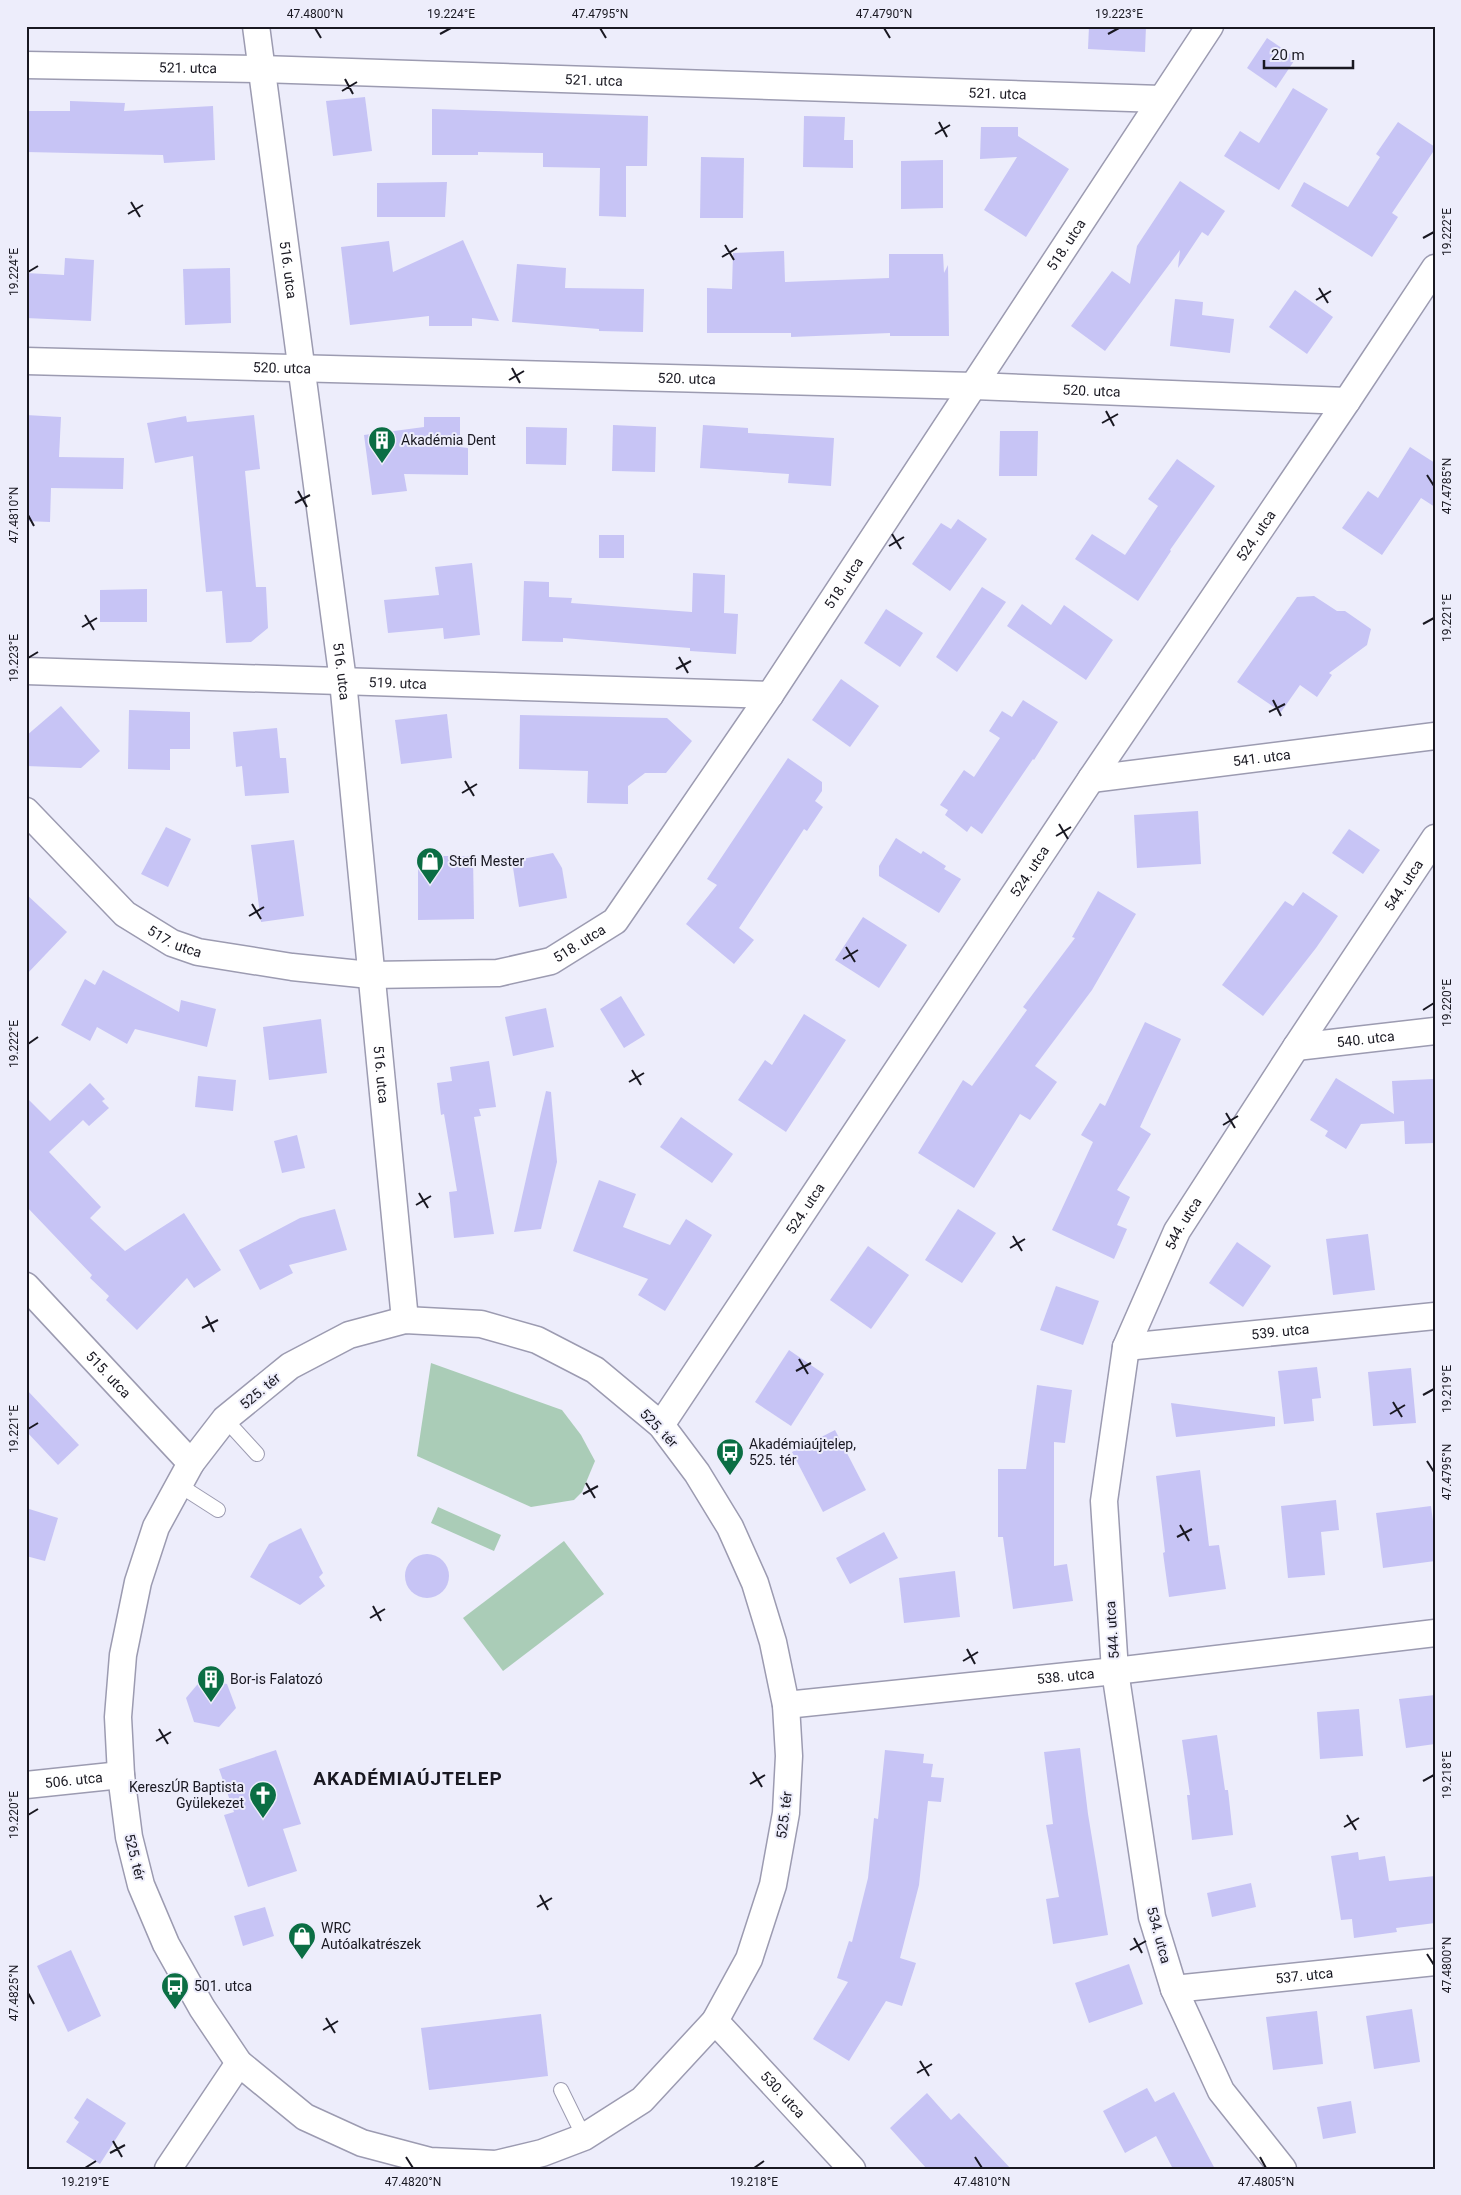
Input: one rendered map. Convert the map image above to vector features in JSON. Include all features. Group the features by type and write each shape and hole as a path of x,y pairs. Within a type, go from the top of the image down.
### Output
{"street":[{"name":"516. utca","path":"256,26 343,681 370,975 405,1320"},
{"name":"518. utca","path":"370,975 498,973 551,961 615,921 770,695 1210,26"},
{"name":"521. utca","path":"26,65 261,69 1161,98"},
{"name":"524. utca","path":"661,1425 1091,778 1435,268"},
{"name":"520. utca","path":"26,361 974,386 1347,401"},
{"name":"519. utca","path":"26,671 770,695"},
{"name":"541. utca","path":"1091,778 1435,736"},
{"name":"517. utca","path":"26,811 125,914 172,943 198,952 292,967 370,975"},
{"name":"544. utca","path":"1115,1670 1104,1501 1126,1347 1176,1231 1435,838"},
{"name":"540. utca","path":"1296,1047 1435,1031"},
{"name":"515. utca","path":"26,1286 185,1474"},
{"name":"539. utca","path":"1126,1347 1435,1316"},
{"name":"525. tér","path":"405,1320 481,1324 537,1340 595,1370 661,1425 697,1473 734,1535 755,1583 768,1625 786,1705 789,1756 786,1813 773,1885 749,1959 715,2021 642,2100 584,2137 542,2153 496,2167 430,2161 362,2143 305,2117 239,2063 202,2008 166,1944 141,1885 129,1837 121,1775 118,1717 122,1655 138,1582 156,1528 185,1474 225,1419 290,1366 349,1335 405,1320"},
{"name":"538. utca","path":"786,1705 1435,1633"},
{"name":"534. utca","path":"1115,1670 1152,1917 1174,1990 1221,2091 1283,2169"},
{"name":"506. utca","path":"26,1785 121,1775"},
{"name":"537. utca","path":"1174,1990 1435,1962"},
{"name":"530. utca","path":"715,2021 852,2169"},
{"path":"168,2169 239,2063"}],"lane":[{"path":"225,1419 257,1454"},
{"path":"185,1474 218,1510"},
{"path":"561,2090 584,2137"}],"green space":[{"path":"431,1363 562,1410 581,1435 595,1461 582,1492 574,1500 531,1507 417,1456"},
{"path":"438,1507 501,1535 494,1551 431,1523"},
{"path":"564,1541 604,1594 503,1671 463,1618"}],"building":[{"path":"1089,26 1146,26 1145,52 1088,49"},
{"path":"1267,38 1296,58 1276,88 1247,68"},
{"path":"1293,88 1328,109 1279,190 1224,156 1240,131 1259,143"},
{"path":"365,97 372,151 333,156 326,101"},
{"path":"70,101 125,103 124,111 213,106 215,160 164,163 163,155 26,152 26,111 70,111"},
{"path":"432,109 648,116 647,166 626,166 626,217 599,216 600,168 543,167 543,153 478,152 478,155 432,155"},
{"path":"804,116 845,117 844,140 853,140 853,168 803,167"},
{"path":"1398,122 1435,147 1435,149 1392,213 1398,217 1372,257 1291,206 1304,182 1348,207 1380,157 1376,154"},
{"path":"981,127 1018,127 1018,136 1069,169 1026,237 984,210 1017,157 980,159"},
{"path":"701,157 744,158 743,218 700,218"},
{"path":"943,160 943,208 901,209 901,161"},
{"path":"1180,181 1225,211 1208,236 1202,232 1178,268 1180,250 1105,351 1071,326 1112,271 1130,284 1137,246"},
{"path":"447,182 445,217 377,217 377,183"},
{"path":"463,240 499,321 472,318 472,326 429,326 429,316 350,325 341,247 389,241 393,272"},
{"path":"784,251 785,282 889,278 889,254 943,254 944,273 948,265 949,336 890,336 890,333 791,337 791,333 707,333 707,288 732,289 733,253"},
{"path":"65,258 94,260 91,321 26,318 26,273 64,275"},
{"path":"517,264 566,268 565,288 644,289 643,332 599,331 599,329 512,322"},
{"path":"230,268 231,323 185,325 183,269"},
{"path":"1295,290 1333,317 1307,354 1269,327"},
{"path":"1175,299 1203,302 1202,315 1234,319 1230,353 1170,346"},
{"path":"26,415 61,417 59,457 124,458 123,489 51,488 50,522 26,521"},
{"path":"254,415 260,469 245,471 256,587 266,587 268,628 251,642 226,643 222,591 206,592 193,456 155,463 147,423 186,416 187,422"},
{"path":"424,417 460,417 460,447 468,448 468,475 404,474 407,491 372,495 364,435 424,427"},
{"path":"613,425 656,427 655,472 612,471"},
{"path":"703,425 748,428 748,433 834,438 831,486 788,483 789,474 700,468"},
{"path":"526,427 567,428 566,465 526,464"},
{"path":"1000,431 1038,431 1037,476 999,476"},
{"path":"1410,447 1435,463 1435,507 1421,498 1382,555 1342,528 1368,491 1378,498"},
{"path":"1177,459 1215,486 1170,550 1138,601 1075,559 1092,534 1125,555 1158,506 1148,499"},
{"path":"958,519 987,539 950,591 912,564 941,523 951,529"},
{"path":"599,535 624,535 624,558 599,558"},
{"path":"472,563 480,635 444,639 443,628 388,633 384,600 439,595 435,567"},
{"path":"693,573 725,575 724,613 738,614 736,654 690,651 690,648 563,638 563,642 522,641 524,581 549,582 549,597 572,598 571,603 692,612"},
{"path":"982,587 1006,602 957,672 936,657"},
{"path":"147,589 147,622 100,622 100,590"},
{"path":"1314,596 1337,611 1345,611 1371,629 1367,645 1329,673 1332,675 1317,697 1300,685 1281,712 1237,682 1297,597"},
{"path":"1022,604 1051,625 1064,605 1113,640 1086,680 1007,626"},
{"path":"886,609 923,633 900,667 864,643"},
{"path":"841,679 879,706 850,747 812,720"},
{"path":"1023,700 1058,722 982,834 971,826 967,832 945,815 948,810 940,805 964,770 974,777 1000,738 989,731 1002,711 1012,717"},
{"path":"61,706 100,751 81,768 26,766 26,736"},
{"path":"129,710 190,712 190,749 170,749 170,770 128,769"},
{"path":"447,714 452,758 401,764 395,720"},
{"path":"520,715 667,718 692,741 666,773 645,773 628,786 628,804 587,803 588,771 519,769"},
{"path":"277,728 280,758 286,758 289,793 245,796 242,766 236,767 233,732"},
{"path":"788,758 822,782 822,791 815,801 823,807 807,831 804,829 739,928 754,940 734,964 686,924 717,885 707,879"},
{"path":"1198,811 1201,864 1137,868 1134,815"},
{"path":"166,827 191,839 168,887 141,874"},
{"path":"1349,829 1380,850 1363,874 1332,853"},
{"path":"896,838 921,854 923,851 946,866 944,869 961,879 939,913 879,876 879,866"},
{"path":"294,840 304,916 261,922 251,845"},
{"path":"553,853 562,868 567,898 519,907 512,861"},
{"path":"418,856 473,856 474,919 418,920"},
{"path":"1098,891 1136,914 1092,990 1035,1066 1057,1082 1030,1120 1020,1114 974,1188 918,1153 963,1080 972,1086 1027,1010 1023,1007 1075,938 1072,937"},
{"path":"1303,892 1338,916 1316,948 1263,1016 1222,985 1285,901 1293,906"},
{"path":"26,894 67,932 26,975"},
{"path":"863,917 907,945 879,988 835,960"},
{"path":"103,970 179,1012 181,1000 216,1009 207,1047 135,1029 127,1044 97,1027 90,1041 61,1025 85,979 95,985"},
{"path":"621,996 645,1035 624,1048 600,1009"},
{"path":"546,1008 554,1047 513,1056 505,1017"},
{"path":"804,1014 846,1040 786,1132 738,1100 765,1060 772,1065"},
{"path":"321,1019 327,1073 269,1080 263,1027"},
{"path":"1145,1022 1181,1039 1140,1127 1151,1134 1117,1190 1130,1197 1117,1225 1127,1229 1114,1259 1052,1230 1093,1142 1081,1135 1100,1103 1105,1106"},
{"path":"489,1061 496,1107 479,1109 481,1116 474,1117 494,1234 454,1238 449,1192 457,1191 444,1114 441,1115 437,1083 452,1081 450,1067"},
{"path":"198,1076 236,1080 233,1111 195,1107"},
{"path":"1336,1078 1394,1114 1392,1081 1433,1079 1435,1143 1405,1144 1404,1121 1361,1124 1346,1149 1325,1136 1328,1131 1310,1120"},
{"path":"90,1083 105,1099 102,1101 109,1108 89,1126 83,1120 49,1152 101,1207 90,1218 125,1251 184,1213 221,1270 194,1288 187,1278 137,1330 106,1300 109,1296 90,1278 92,1275 26,1206 26,1097 50,1121"},
{"path":"546,1091 551,1092 557,1162 541,1229 514,1232"},
{"path":"681,1117 733,1154 712,1183 660,1147"},
{"path":"297,1135 305,1168 282,1173 274,1141"},
{"path":"599,1180 636,1194 623,1227 670,1245 686,1219 712,1235 665,1311 638,1295 648,1279 573,1251"},
{"path":"335,1209 347,1250 289,1265 293,1273 260,1290 239,1250 300,1218"},
{"path":"958,1209 996,1233 962,1283 925,1260"},
{"path":"1368,1234 1375,1290 1333,1295 1326,1239"},
{"path":"1237,1242 1271,1266 1243,1307 1209,1283"},
{"path":"868,1246 909,1275 871,1329 830,1300"},
{"path":"1056,1286 1099,1301 1083,1345 1040,1330"},
{"path":"789,1350 824,1374 791,1426 755,1402"},
{"path":"1317,1367 1321,1398 1312,1399 1314,1421 1284,1424 1278,1371"},
{"path":"1411,1368 1416,1423 1373,1426 1368,1372"},
{"path":"1037,1385 1072,1390 1065,1443 1054,1442 1054,1566 1067,1564 1073,1601 1013,1609 1003,1537 998,1537 998,1469 1026,1469"},
{"path":"26,1389 79,1445 58,1465 26,1431"},
{"path":"1171,1403 1275,1417 1275,1426 1176,1437"},
{"path":"835,1430 866,1490 823,1512 792,1452"},
{"path":"1200,1470 1209,1546 1219,1545 1226,1589 1169,1597 1156,1476"},
{"path":"1336,1500 1339,1530 1321,1532 1325,1575 1288,1578 1281,1506"},
{"path":"1431,1506 1435,1537 1435,1561 1383,1568 1376,1513"},
{"path":"26,1508 58,1518 45,1561 26,1556"},
{"path":"301,1528 323,1573 319,1577 325,1586 300,1605 250,1577 269,1544"},
{"path":"884,1532 898,1558 850,1584 836,1558"},
{"path":"431,1554 443,1560 448,1567 448,1585 443,1592 436,1597 423,1598 415,1595 408,1588 405,1572 408,1564 415,1557"},
{"path":"955,1571 960,1617 904,1623 899,1578"},
{"name":"Bor-is Falatozó","path":"202,1679 227,1684 236,1708 219,1727 194,1722 186,1698"},
{"path":"1435,1695 1435,1744 1406,1748 1399,1699"},
{"path":"1359,1709 1363,1756 1320,1759 1317,1712"},
{"path":"1217,1735 1225,1790 1228,1790 1233,1835 1192,1840 1187,1795 1190,1795 1182,1740"},
{"path":"1080,1748 1088,1814 1108,1935 1053,1944 1046,1899 1059,1897 1046,1825 1053,1824 1044,1752"},
{"name":"KereszÚR Baptista Gyülekezet","path":"276,1750 301,1824 283,1829 297,1871 248,1887 224,1815 234,1812 219,1769"},
{"path":"885,1750 924,1754 923,1763 933,1764 931,1777 944,1778 941,1802 928,1801 919,1885 900,1958 916,1963 902,2006 886,2001 849,2061 813,2039 848,1982 837,1978 849,1941 852,1942 868,1878 874,1818 878,1819"},
{"path":"1358,1852 1359,1860 1385,1856 1389,1881 1435,1876 1435,1923 1396,1928 1397,1932 1354,1938 1352,1919 1341,1920 1331,1856"},
{"path":"1251,1883 1256,1907 1212,1917 1207,1893"},
{"path":"265,1907 274,1936 243,1946 234,1916"},
{"path":"71,1950 101,2016 68,2032 37,1966"},
{"path":"1129,1964 1143,2004 1089,2023 1075,1983"},
{"path":"1412,2009 1420,2062 1374,2069 1366,2016"},
{"path":"1317,2011 1323,2064 1273,2070 1266,2017"},
{"path":"541,2014 548,2076 429,2090 421,2028"},
{"path":"1147,2088 1155,2102 1174,2092 1215,2169 1173,2169 1156,2136 1125,2153 1103,2111"},
{"path":"927,2093 951,2120 959,2113 1011,2169 927,2169 890,2128"},
{"path":"87,2098 126,2123 100,2164 66,2142 79,2122 74,2118"},
{"path":"1351,2101 1356,2133 1323,2139 1317,2107"}],"place":[{"name":"Akadémia Dent","path":"382,464"},
{"name":"Stefi Mester","path":"430,885"},
{"name":"Akadémiaújtelep, 525. tér","path":"730,1476"},
{"name":"Bor-is Falatozó","path":"211,1703"},
{"name":"KereszÚR Baptista Gyülekezet","path":"263,1819"},
{"name":"WRC Autóalkatrészek","path":"302,1960"},
{"name":"501. utca","path":"175,2010"}],"district":[{"name":"AKADÉMIAÚJTELEP","path":"408,1778"}]}
